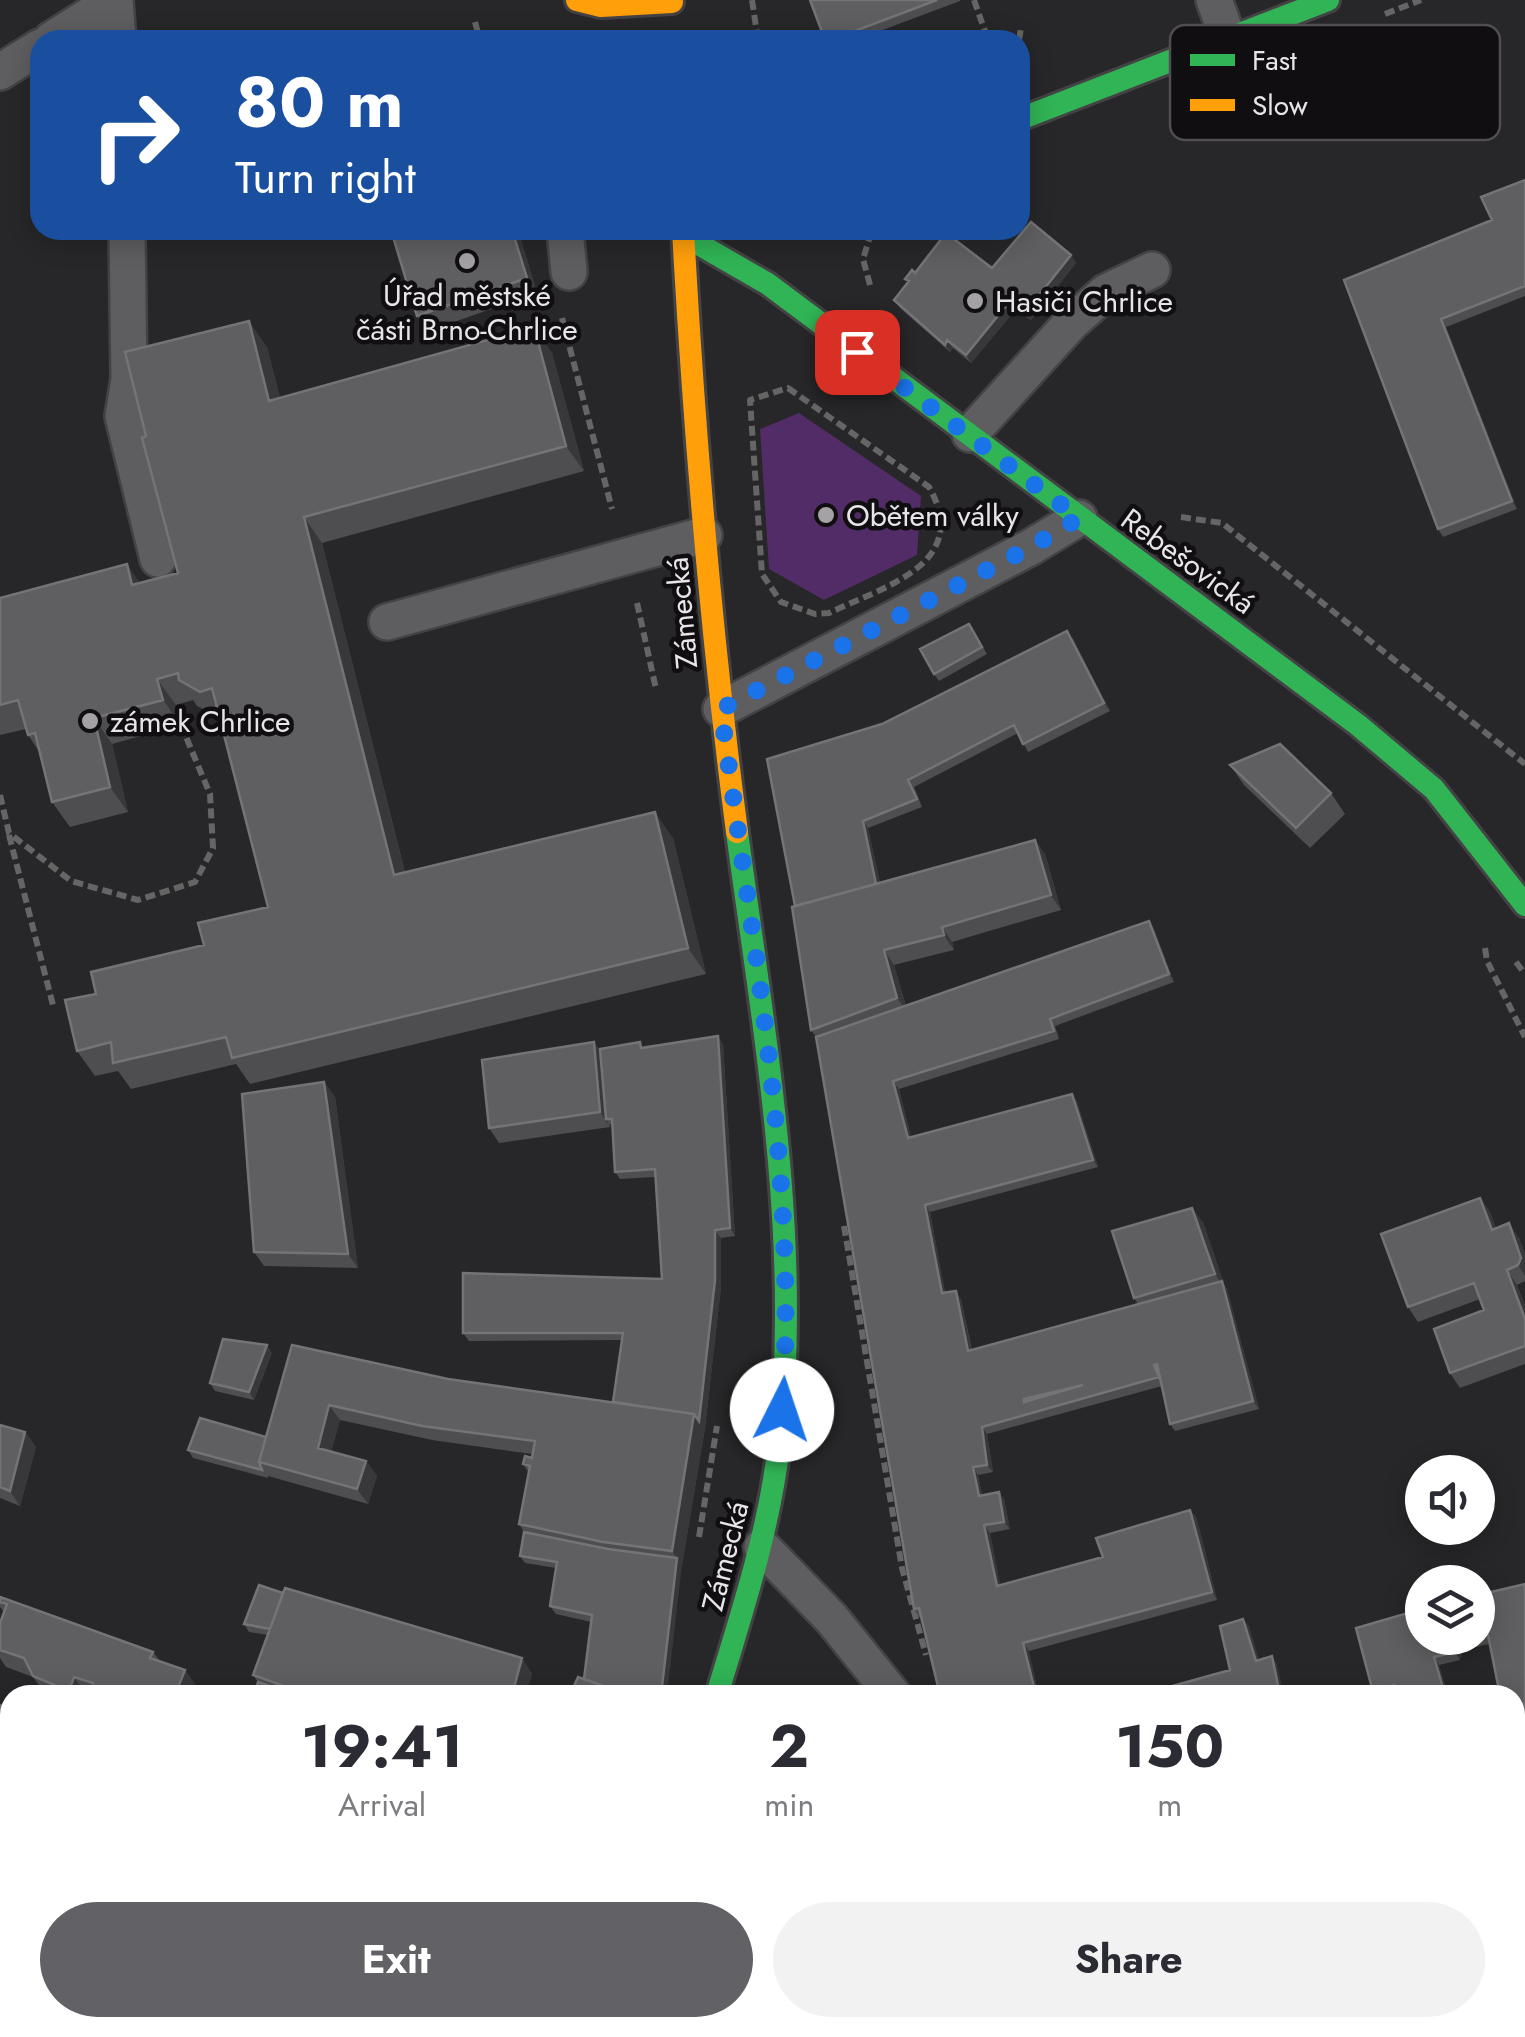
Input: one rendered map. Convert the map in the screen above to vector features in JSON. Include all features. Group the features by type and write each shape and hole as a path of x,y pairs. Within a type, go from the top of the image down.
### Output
{"street":[{"path":"1262,25 1328,0"},
{"path":"592,12 672,7"},
{"path":"1030,115 1170,61"},
{"name":"Zámecká","path":"689,240 704,535 721,709 776,1124 787,1338 780,1446 762,1547 720,1685"},
{"name":"Rebešovická","path":"701,240 768,284 1358,724 1434,789 1525,905"}],"lane":[{"path":"66,30 115,0 117,30"},
{"path":"1214,0 1223,25"},
{"path":"0,72 30,53"},
{"path":"127,240 129,379 124,416 158,559"},
{"path":"563,286 565,240"},
{"path":"970,434 1071,323 1106,292 1152,270"},
{"path":"721,709 1079,518"},
{"path":"387,622 704,535"},
{"path":"762,1547 832,1619 885,1685"}],"path":[{"path":"752,0 756,30"},
{"path":"976,2 985,30"},
{"path":"475,22 477,30"},
{"path":"869,240 864,259 866,278 875,294"},
{"path":"563,286 656,690"},
{"path":"788,388 929,487 940,506 941,524 938,542 919,570 830,613 815,614 781,602 762,574 750,400 788,388"},
{"path":"1168,510 1178,516 1222,523 1525,764"},
{"path":"9,833 71,881 138,900 195,882 214,848 210,794 180,725"},
{"path":"1,801 54,1009"},
{"path":"1484,942 1487,961 1525,1037"},
{"path":"1506,948 1525,974"},
{"path":"842,1214 902,1568 927,1658"},
{"path":"697,1550 719,1413"}],"shaded area":[{"path":"799,413 921,496 917,555 824,600 769,569 760,429"}],"building":[{"path":"810,0 937,0 858,30 821,30"},
{"path":"1525,180 1525,286 1441,319 1512,501 1438,529 1344,280 1492,220 1481,197"},
{"name":"Hasiči Chrlice","path":"1030,223 1071,255 1025,313 1010,301 966,355 947,340 945,345 894,300 909,281 905,279 912,270 915,273 941,240 955,240 992,268 1016,240 1030,240"},
{"name":"Úřad městské části Brno-Chrlice","path":"394,240 515,240 527,278 417,316"},
{"name":"zámek Chrlice","path":"249,321 269,401 534,327 566,446 304,517 394,875 655,812 688,948 232,1058 226,1037 113,1063 111,1042 77,1051 65,1000 96,994 91,972 204,945 198,923 268,907 212,688 200,692 179,680 178,673 157,679 163,700 94,718 110,787 52,802 35,733 28,735 18,700 0,705 0,598 127,564 132,585 178,573 142,438 146,436 125,352"},
{"path":"969,624 982,647 934,674 920,649"},
{"path":"1067,631 1104,703 1023,744 1014,725 908,780 917,799 863,821 876,884 795,906 767,759 882,724"},
{"path":"1280,744 1331,793 1296,828 1230,765"},
{"path":"1035,840 1051,895 942,927 944,935 884,950 897,998 811,1030 792,907"},
{"path":"1149,921 1169,974 1050,1019 1054,1031 893,1081 908,1138 1072,1094 1093,1160 925,1205 942,1293 956,1291 968,1351 1222,1281 1253,1401 1170,1424 1157,1364 1154,1365 1159,1377 982,1427 987,1465 973,1467 979,1496 999,1492 1004,1522 984,1525 997,1586 1103,1557 1096,1538 1190,1510 1212,1592 1023,1643 1034,1685 938,1685 919,1608 914,1609 816,1037","holes":["1083,1385 1024,1402 1024,1399"]},
{"path":"718,1036 730,1228 715,1230 715,1280 699,1421 694,1414 613,1402 623,1333 463,1333 463,1273 662,1279 655,1169 615,1172 612,1119 606,1119 600,1049 640,1042 641,1048"},
{"path":"594,1042 600,1112 489,1128 482,1060"},
{"path":"324,1082 348,1254 254,1252 242,1094"},
{"path":"1480,1198 1492,1230 1509,1223 1521,1258 1518,1265 1507,1270 1525,1319 1525,1346 1450,1373 1434,1329 1484,1310 1474,1283 1408,1307 1381,1234"},
{"path":"1192,1208 1215,1274 1134,1298 1112,1231"},
{"path":"223,1339 267,1345 249,1392 210,1383"},
{"path":"292,1345 448,1379 694,1414 672,1551 603,1542 519,1524 530,1466 523,1464 525,1456 532,1458 535,1441 422,1426 329,1405 318,1448 366,1461 357,1489 259,1462"},
{"path":"200,1418 266,1437 259,1462 262,1470 188,1450"},
{"path":"0,1425 25,1432 10,1491 0,1487"},
{"path":"524,1532 677,1558 662,1685 601,1685 584,1679 592,1615 550,1606 557,1562 520,1556"},
{"path":"1525,1584 1525,1685 1498,1685 1492,1655 1495,1591"},
{"path":"259,1585 283,1593 270,1629 244,1624"},
{"path":"285,1588 522,1658 515,1685 281,1685 253,1675"},
{"path":"0,1597 153,1652 150,1658 185,1670 179,1685 94,1685 74,1677 71,1685 55,1685 33,1676 24,1658 0,1650 0,1623 7,1604 0,1602"},
{"path":"1405,1614 1405,1655 1442,1655 1434,1657 1442,1685 1371,1685 1356,1628"},
{"path":"1243,1619 1256,1661 1272,1656 1278,1685 1176,1685 1230,1670 1220,1626"},
{"path":"578,1677 601,1685 574,1685"}],"traffic: fast":[{"path":"1263,25 1328,0"},
{"path":"1030,115 1170,61"},
{"path":"692,240 768,284 1358,725 1434,789 1525,905"},
{"path":"720,1685 769,1509 785,1368 786,1292 777,1138 737,832"}],"traffic: slow":[{"path":"577,0 601,6 672,2"},
{"path":"684,240 704,531 737,832"}],"place":[{"name":"Úřad městské části Brno-Chrlice","path":"467,261"},
{"name":"Hasiči Chrlice","path":"975,301"},
{"name":"Obětem války","path":"826,515"},
{"name":"zámek Chrlice","path":"90,721"}],"route":[{"path":"782,1410 787,1338 776,1124 721,709 1079,518 857,352"}]}
